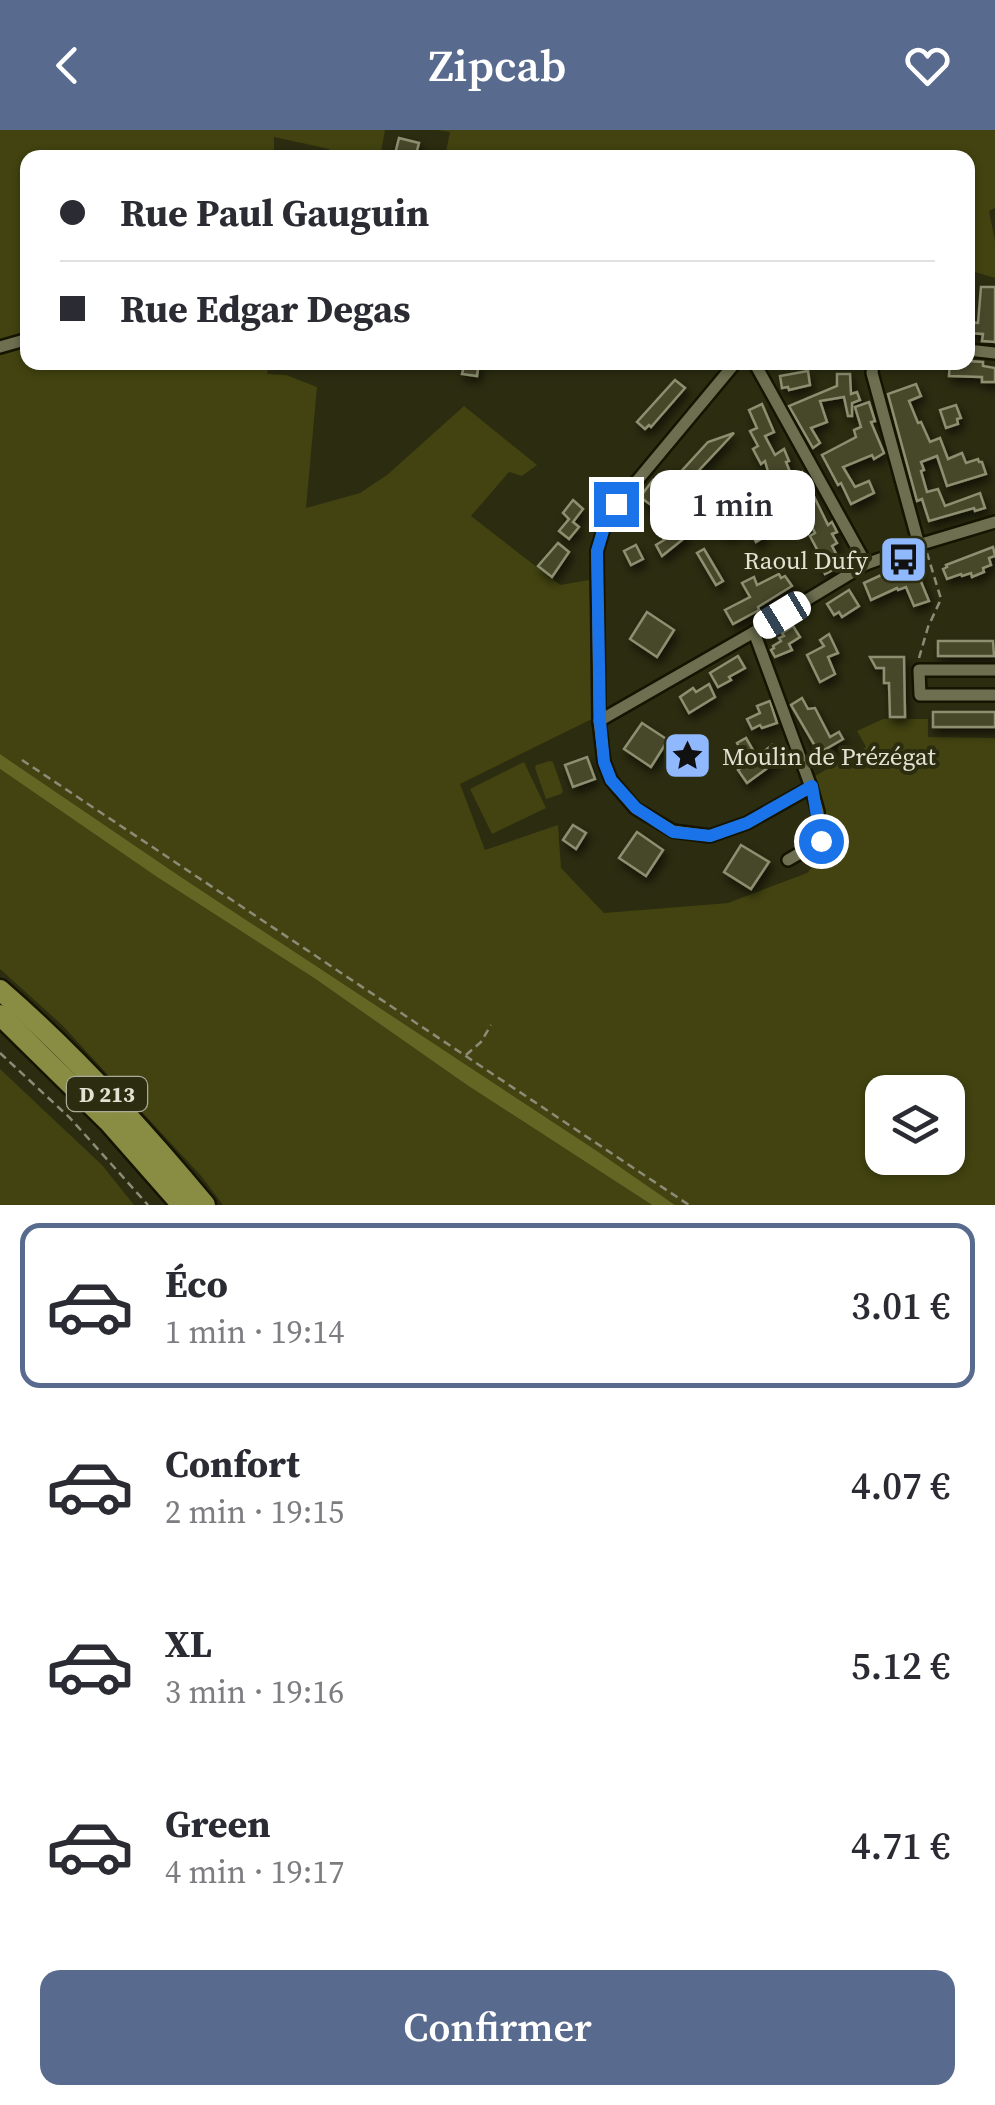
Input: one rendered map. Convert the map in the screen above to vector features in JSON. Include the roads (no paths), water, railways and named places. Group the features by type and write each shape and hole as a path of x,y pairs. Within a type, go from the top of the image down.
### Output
{"highway":[{"name":"D 213","path":"0,990 88,1074 205,1205"},
{"name":"D 213","path":"0,1015 108,1120 182,1205"}],"street":[{"path":"729,370 616,504 605,524 597,551 604,762 611,780 636,808 673,832 710,836 747,823 812,786"},
{"path":"758,370 866,564"},
{"path":"872,370 922,544"},
{"path":"600,721 866,564 995,522"},
{"path":"754,632 812,786 821,841 788,860"},
{"path":"995,670 919,670 920,695 995,694"}],"place":[{"name":"Raoul Dufy","path":"903,560"},
{"name":"Moulin de Prézégat","path":"687,756"}]}
